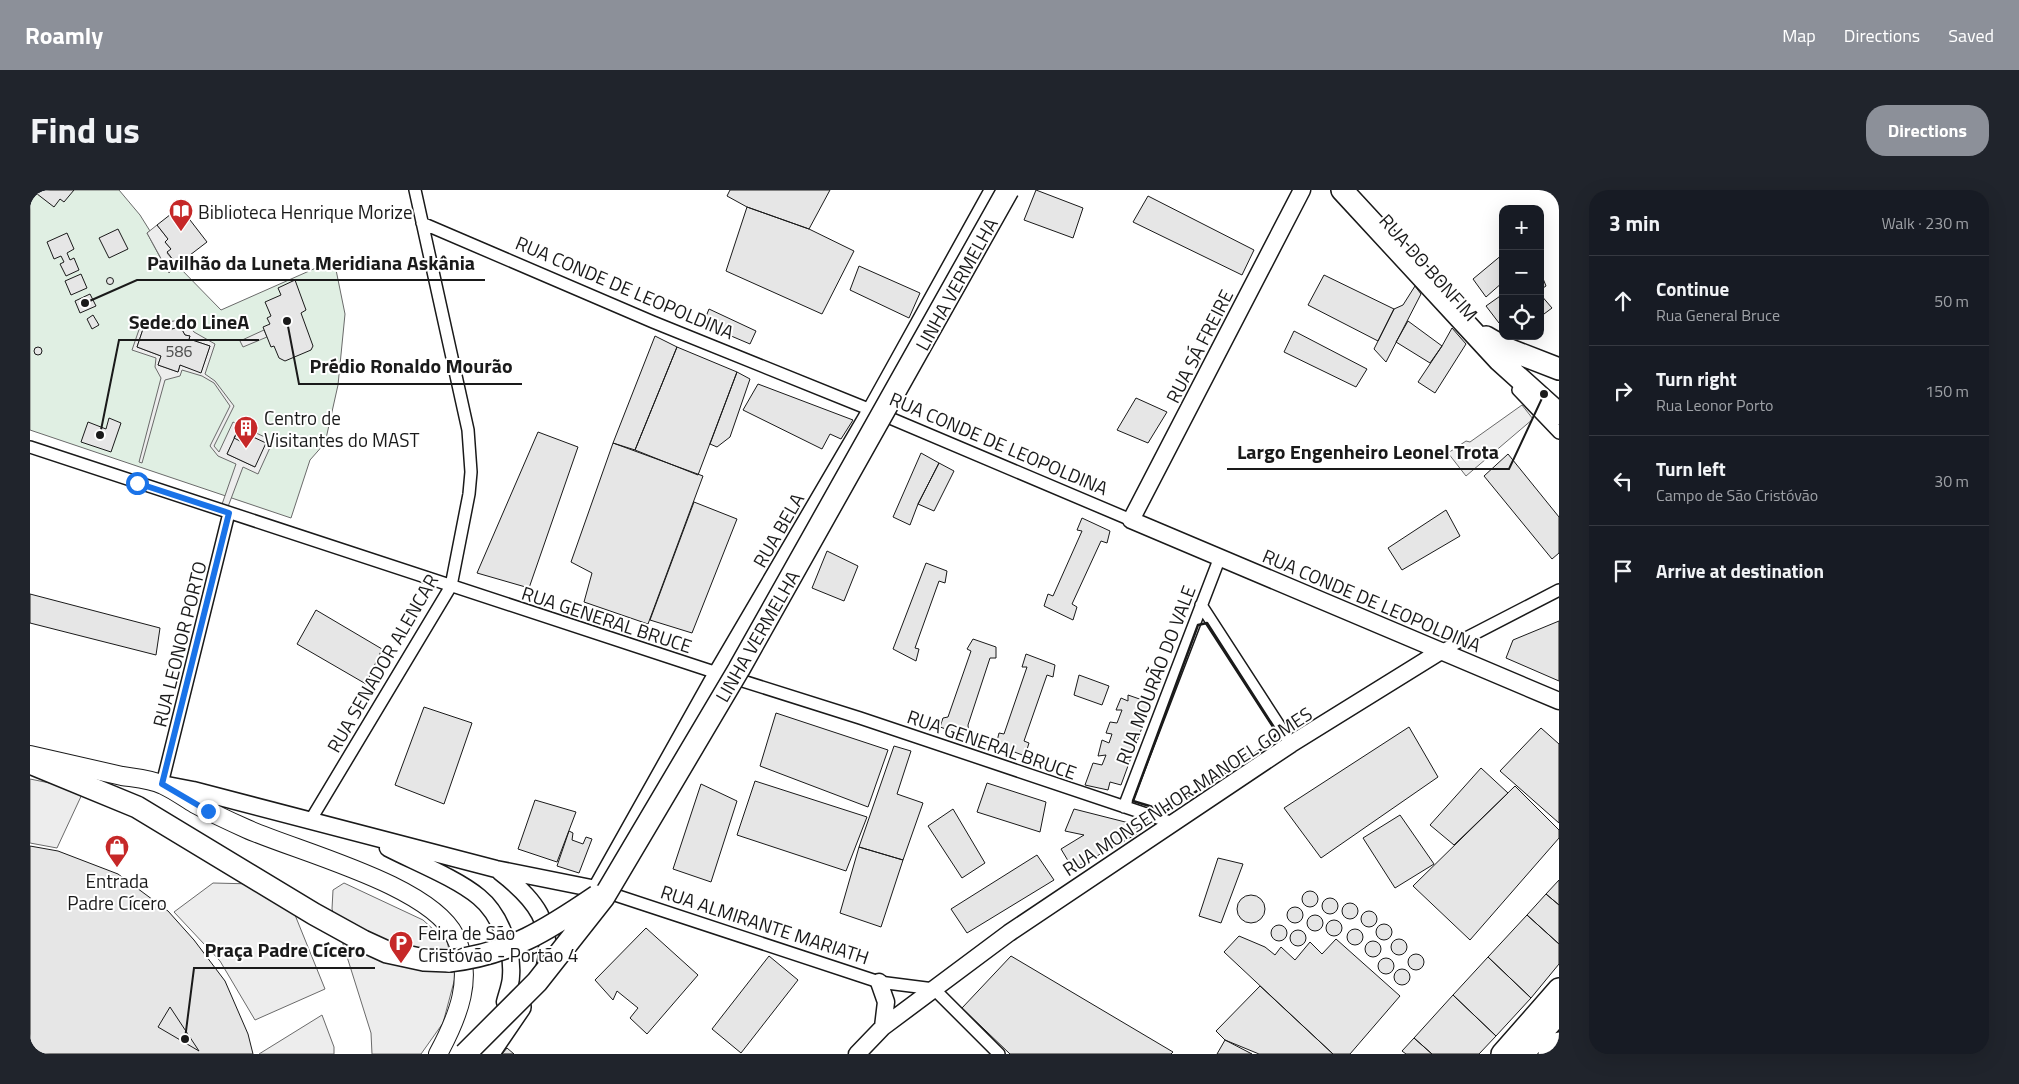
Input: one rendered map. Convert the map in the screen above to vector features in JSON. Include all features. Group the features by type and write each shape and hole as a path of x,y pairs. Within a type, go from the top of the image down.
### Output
{"highway":[{"name":"LINHA VERMELHA","path":"457,1054 533,978 597,892 733,669 999,190"},
{"name":"LINHA VERMELHA","path":"465,1054 537,982 609,889 739,669 1008,190"},
{"path":"1342,190 1499,360 1559,414"},
{"path":"1452,308 1490,340 1505,348 1559,368"},
{"path":"30,764 137,807 314,914 363,942 388,952 424,960 449,961 475,958 498,952 523,942 558,922 597,892"},
{"path":"488,1054 537,982"},
{"path":"1502,1054 1559,989"},
{"path":"469,1054 505,1002"},
{"path":"1523,1054 1559,1013"},
{"path":"1549,1054 1559,1043"}],"main road":[{"path":"30,755 162,784 195,804 244,828 380,880 418,900 441,918 454,935 462,953 465,978 459,1008 450,1032 438,1054"}],"street":[{"name":"RUA SENADOR ALENCAR","path":"310,822 451,586 469,494 471,454 468,430 415,190"},
{"name":"RUA BELA","path":"597,892 718,673 871,410 993,190"},
{"name":"RUA SÁ FREIRE","path":"1131,520 1302,190"},
{"name":"RUA DO BONFIM","path":"1334,190 1559,433"},
{"name":"RUA CONDE DE LEOPOLDINA","path":"422,223 653,322 871,410 1220,557 1559,702"},
{"name":"RUA GENERAL BRUCE","path":"30,447 860,718 1173,823"},
{"name":"RUA LEONOR PORTO","path":"162,784 229,513"},
{"name":"RUA MOURÃO DO VALE","path":"1124,807 1220,557"},
{"name":"RUA MONSENHOR MANOEL GOMES","path":"856,1054 883,1027 1016,928 1291,744 1441,652 1559,590"},
{"path":"1201,605 1291,744"},
{"path":"162,784 193,790 362,835 466,888 481,898 494,915 503,932 511,955 511,977 505,1002"},
{"name":"RUA ALMIRANTE MARIATH","path":"362,835 597,892 879,982 934,989"},
{"path":"496,869 522,889 539,910 547,935 548,954 542,982 533,999 496,1054"},
{"path":"879,982 886,1002 883,1027"},
{"path":"934,989 999,1054"},
{"path":"1509,1054 1559,998"}],"green space":[{"path":"30,190 119,190 140,215 150,231 147,233 168,272 177,265 221,310 334,260 345,314 338,385 325,443 310,460 291,518 30,430"}],"shaded area":[{"path":"157,225 168,239 165,242 171,249 167,253 177,265 169,273 147,233"},
{"path":"143,318 150,321 157,319 166,322 182,320 186,322 194,332 215,344 205,374 215,381 234,406 214,446 219,452 233,422 273,441 258,474 243,467 226,512 220,510 236,464 218,456 210,446 230,406 214,383 202,376 182,370 180,376 165,380 142,463 139,462 161,378 155,367 156,358 132,350","holes":["145,323 166,330 167,327 172,329 179,327 185,335 190,336 189,339 210,346 201,372 180,365 178,372 158,365 161,356 137,347","238,431 255,467 227,454"]},
{"path":"264,330 267,337 243,347 240,341"},
{"path":"1522,405 1533,419 1466,476 1448,453 1466,441 1470,442"},
{"path":"30,779 84,790 57,848 30,843"},
{"path":"213,883 254,884 295,915 325,989 255,1020 220,961 174,912"},
{"name":"Feira de São Cristóvão - Portão 4","path":"344,883 423,920 447,942 456,974 443,1023 421,1054 372,1054 371,1033 332,909 333,890"},
{"path":"322,1015 334,1047 334,1054 259,1054"}],"building":[{"path":"32,190 74,190 64,202 60,199 54,207"},
{"path":"730,190 830,190 809,229 747,207 727,196"},
{"path":"1036,190 1083,208 1073,238 1024,220"},
{"path":"1148,196 1254,250 1242,275 1133,222"},
{"name":"Biblioteca Henrique Morize","path":"180,207 207,242 177,265 167,252 171,249 165,242 168,239 157,225"},
{"path":"747,207 809,229 854,251 822,314 726,271"},
{"path":"118,229 128,249 109,258 99,238"},
{"path":"67,233 74,249 67,253 70,260 74,258 79,270 66,276 60,264 64,262 61,256 54,259 47,242"},
{"path":"1499,257 1499,286 1486,297 1473,279"},
{"path":"859,266 920,293 909,318 850,290"},
{"path":"81,274 87,288 71,295 65,281"},
{"path":"1324,275 1394,309 1378,341 1308,305"},
{"path":"110,278 113,281 110,284 107,281"},
{"path":"295,280 306,310 301,313 313,346 311,350 285,361 279,358 274,346 271,347 263,327 270,324 267,318 271,316 265,302 281,295 278,288"},
{"path":"1415,286 1421,294 1386,362 1374,349 1394,309 1403,305"},
{"path":"90,294 96,306 80,313 75,301"},
{"path":"1499,297 1499,323 1486,306"},
{"path":"1544,299 1552,308 1544,314"},
{"path":"709,309 756,331 750,344 703,324"},
{"path":"93,315 99,325 92,329 87,319"},
{"path":"1408,321 1442,346 1430,363 1396,342"},
{"path":"145,323 166,330 167,327 172,329 179,327 185,335 190,336 189,339 210,346 201,373 180,365 178,372 158,365 161,356 137,347"},
{"path":"1452,328 1466,344 1435,393 1418,382"},
{"path":"1294,331 1367,369 1356,387 1284,352"},
{"path":"655,336 677,347 635,450 613,443"},
{"path":"38,347 42,351 38,355 34,351"},
{"path":"677,347 737,372 698,475 635,450"},
{"path":"737,372 750,379 730,437 717,447 710,444"},
{"path":"758,384 853,420 841,439 830,434 822,449 743,410"},
{"path":"1136,398 1167,412 1148,443 1117,430"},
{"path":"109,418 121,423 111,452 81,442 88,422 106,429"},
{"name":"Centro de Visitantes do MAST","path":"238,430 266,443 255,467 227,454"},
{"path":"238,430 245,434 242,442 234,438"},
{"path":"538,432 578,447 529,588 477,573"},
{"path":"613,443 703,476 648,624 584,602 592,573 571,562"},
{"path":"921,453 939,463 918,504 910,525 893,517"},
{"path":"1508,454 1559,517 1559,553 1552,559 1484,476"},
{"path":"939,463 954,471 934,511 918,504"},
{"path":"694,502 737,519 692,633 650,620"},
{"path":"1446,510 1460,536 1402,570 1388,548"},
{"path":"1082,518 1110,531 1107,543 1101,541 1072,604 1077,607 1073,620 1044,606 1048,594 1053,596 1082,531 1077,530"},
{"path":"827,551 858,566 844,601 812,588"},
{"path":"926,563 947,571 945,583 939,581 915,648 919,649 916,661 893,649"},
{"path":"30,594 160,628 156,655 30,623"},
{"path":"316,610 382,649 366,684 297,644"},
{"path":"1559,621 1559,681 1506,658 1513,640"},
{"path":"973,639 996,647 996,658 990,658 968,725 969,737 940,727 943,718 948,717 971,651 967,649"},
{"path":"1026,654 1055,665 1053,677 1047,675 1024,741 1029,743 1025,756 996,745 999,733 1004,734 1027,667 1022,667"},
{"path":"1079,675 1109,686 1102,705 1074,695"},
{"path":"1128,695 1151,703 1121,785 1110,782 1108,790 1085,785 1093,763 1102,765 1106,755 1098,756 1102,740 1109,743 1112,734 1106,733 1110,722 1117,723 1122,710 1116,710 1121,698 1128,701"},
{"path":"424,707 472,723 444,804 395,785"},
{"path":"776,713 888,750 868,807 760,766"},
{"path":"1409,727 1438,777 1321,858 1284,808"},
{"path":"1541,728 1559,744 1559,823 1500,771"},
{"path":"894,746 911,751 897,794 923,803 903,860 859,847"},
{"path":"1481,768 1508,793 1454,845 1430,825"},
{"path":"755,781 867,817 846,871 737,835"},
{"path":"987,783 1046,802 1040,832 977,812"},
{"path":"701,784 737,801 711,882 673,869"},
{"path":"1515,786 1559,830 1559,838 1470,940 1413,886"},
{"path":"535,800 576,812 557,862 518,849"},
{"path":"953,809 985,863 962,878 928,826"},
{"path":"1074,809 1137,825 1137,834 1073,869 1061,849 1084,835 1065,831"},
{"path":"1400,815 1434,864 1395,888 1363,838"},
{"path":"569,831 573,833 572,840 583,844 586,837 592,839 579,873 557,866"},
{"path":"30,846 58,851 118,874 168,911 194,940 225,981 248,1034 253,1054 30,1054"},
{"path":"859,847 903,860 881,927 840,913"},
{"path":"1037,855 1054,880 967,933 951,909"},
{"path":"1218,858 1243,864 1221,923 1199,916"},
{"path":"1559,880 1559,905 1546,894"},
{"path":"1310,891 1316,893 1318,899 1316,905 1310,907 1304,905 1302,899 1304,893"},
{"path":"1546,894 1559,905 1559,944 1527,915"},
{"path":"1251,895 1261,899 1265,909 1261,919 1251,923 1241,919 1237,909 1241,899"},
{"path":"1330,898 1336,900 1338,906 1336,912 1330,914 1324,912 1322,906 1324,900"},
{"path":"1350,903 1356,905 1358,911 1356,917 1350,919 1344,917 1342,911 1344,905"},
{"path":"1295,907 1301,909 1303,915 1301,921 1295,923 1289,921 1287,915 1289,909"},
{"path":"1369,911 1375,913 1377,919 1375,925 1369,927 1363,925 1361,919 1363,913"},
{"path":"1315,915 1321,917 1323,923 1321,929 1315,931 1309,929 1307,923 1309,917"},
{"path":"1527,915 1559,944 1559,964 1531,998 1488,957"},
{"path":"1334,920 1340,922 1342,928 1340,934 1334,936 1328,934 1326,928 1328,922"},
{"path":"1384,924 1390,926 1392,932 1390,938 1384,940 1378,938 1376,932 1378,926"},
{"path":"1279,925 1285,927 1287,933 1285,939 1279,941 1273,939 1271,933 1273,927"},
{"path":"646,928 698,975 647,1034 630,1018 638,1008 617,991 613,1000 595,980"},
{"path":"1355,929 1361,931 1363,937 1361,943 1355,945 1349,943 1347,937 1349,931"},
{"path":"1298,930 1304,932 1306,938 1304,944 1298,946 1292,944 1290,938 1292,932"},
{"path":"1239,936 1265,947 1275,955 1281,947 1295,960 1310,942 1322,954 1336,939 1400,996 1350,1054 1333,1054 1224,952"},
{"path":"1399,939 1405,941 1407,947 1405,953 1399,955 1393,953 1391,947 1393,941"},
{"path":"1373,941 1379,943 1381,949 1379,955 1373,957 1367,955 1365,949 1367,943"},
{"path":"1416,954 1422,956 1424,962 1422,968 1416,970 1410,968 1408,962 1410,956"},
{"path":"769,956 798,980 741,1053 712,1029"},
{"path":"1011,956 1173,1052 1171,1054 1010,1054 962,1008"},
{"path":"1488,957 1531,998 1496,1036 1453,995"},
{"path":"1386,958 1392,960 1394,966 1392,972 1386,974 1380,972 1378,966 1380,960"},
{"path":"1402,969 1408,971 1410,977 1408,983 1402,985 1396,983 1394,977 1396,971"},
{"path":"1260,986 1333,1054 1259,1054 1225,1040 1216,1031"},
{"path":"1453,995 1496,1036 1479,1054 1432,1054 1414,1038"},
{"path":"170,1007 199,1051 158,1027"},
{"path":"1414,1038 1432,1054 1406,1054 1402,1051"},
{"path":"1225,1040 1252,1054 1217,1054"},
{"path":"507,1048 514,1054 502,1054"}],"wall":[{"path":"1207,623 1277,732 1271,743 1166,811 1133,801 1198,625 1207,623"}],"place":[{"name":"Biblioteca Henrique Morize","path":"181,232"},
{"name":"Pavilhão da Luneta Meridiana Askânia","path":"85,303"},
{"name":"Prédio Ronaldo Mourão","path":"287,321"},
{"name":"Largo Engenheiro Leonel Trota","path":"1544,394"},
{"name":"Sede do LineA","path":"100,435"},
{"name":"Centro de Visitantes do MAST","path":"246,449"},
{"name":"Entrada Padre Cícero","path":"117,868"},
{"name":"Feira de São Cristóvão - Portão 4","path":"401,964"},
{"name":"Praça Padre Cícero","path":"185,1039"}],"route":[{"path":"137,483 229,513 162,784 208,811"}]}
